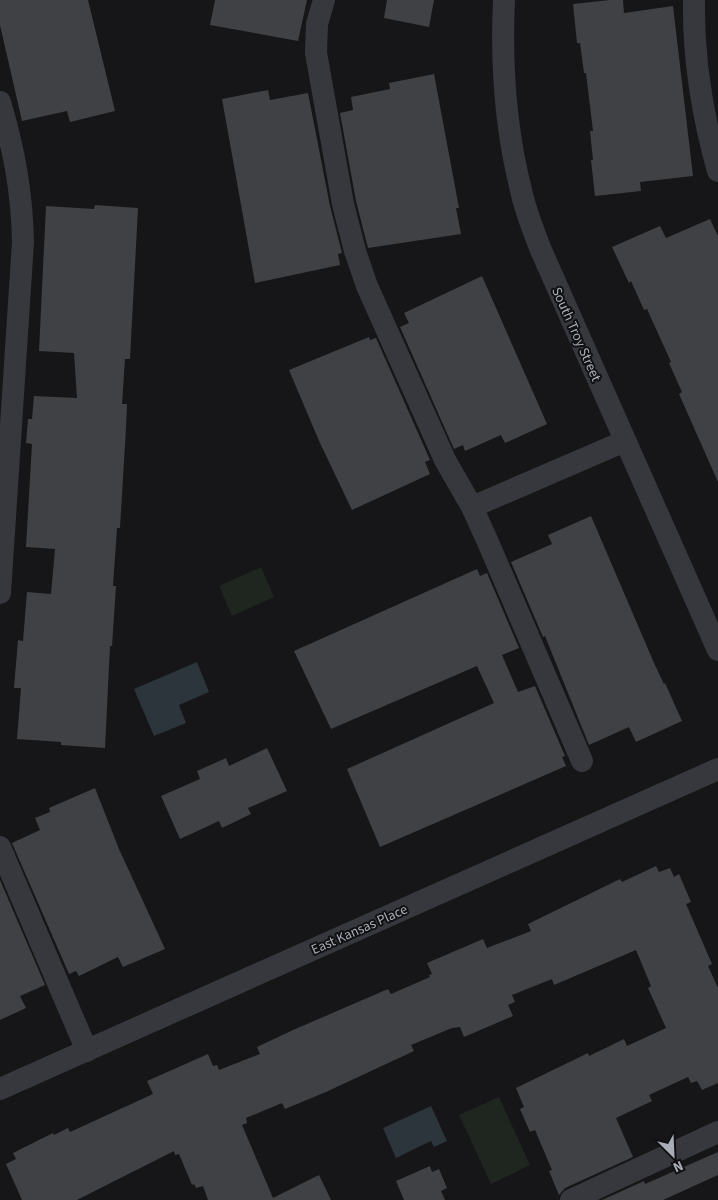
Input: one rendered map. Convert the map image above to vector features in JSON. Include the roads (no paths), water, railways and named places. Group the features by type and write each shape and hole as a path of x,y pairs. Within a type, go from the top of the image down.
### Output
{"street":[{"path":"324,0 317,24 316,53 343,204 355,251 368,286 445,460 472,507 582,761"},
{"name":"South Troy Street","path":"504,0 502,74 513,157 521,192 540,248 718,650"},
{"path":"694,0 698,87 718,171"},
{"path":"0,102 14,151 20,187 23,242 0,593"},
{"path":"472,507 625,441"},
{"name":"East Kansas Place","path":"0,1090 718,769"},
{"path":"0,847 87,1050"},
{"path":"571,1200 718,1132"}]}
